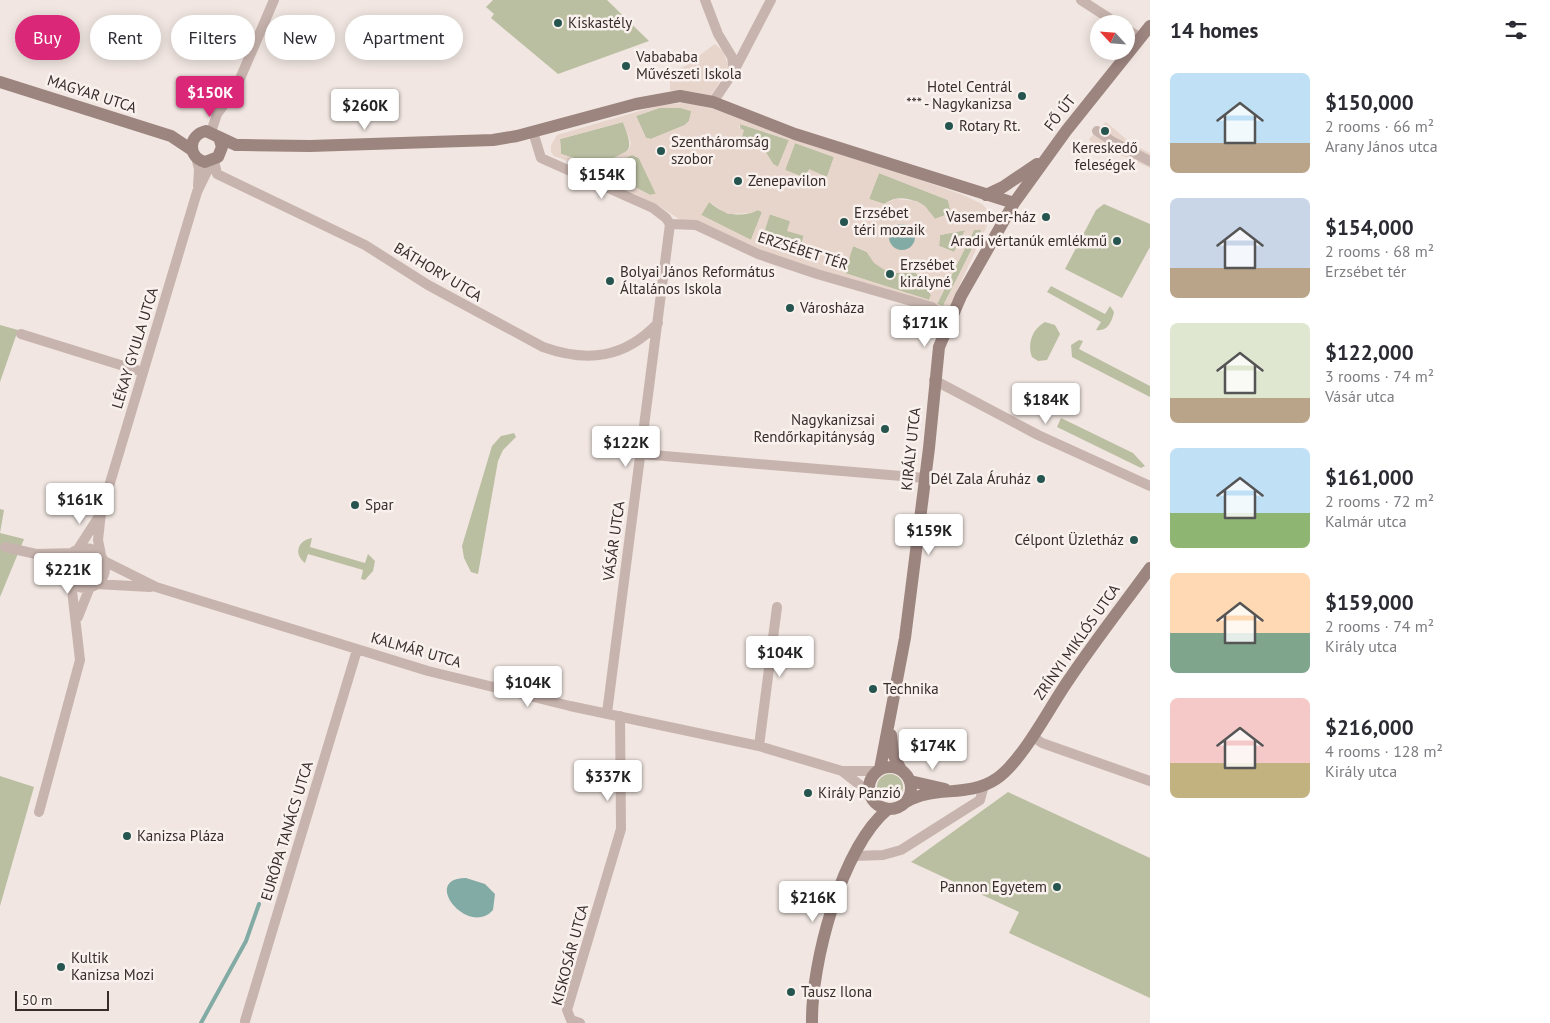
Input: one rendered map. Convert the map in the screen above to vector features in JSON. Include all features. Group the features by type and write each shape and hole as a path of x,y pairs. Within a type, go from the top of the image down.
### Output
{"street":[{"path":"197,192 216,158 215,135 217,114 236,88 274,0"},
{"path":"705,0 718,34 732,57 734,71"},
{"path":"713,102 734,71 771,0"},
{"path":"1082,0 1104,15"},
{"name":"FŐ ÚT","path":"948,323 1014,203 1044,161 1150,26"},
{"path":"1135,35 1140,38"},
{"name":"MAGYAR UTCA","path":"0,82 174,138 194,153"},
{"path":"197,192 199,168 192,142 197,135 215,135 236,145 310,146 494,140 533,132 636,104 680,96 713,102 796,134 1014,203"},
{"path":"1097,131 1113,142 1150,161"},
{"path":"533,132 538,153 547,162 653,208 666,218 670,224"},
{"name":"MAGYAR UTCA","path":"174,138 197,135"},
{"path":"194,153 205,162 216,158 236,145"},
{"name":"BÁTHORY UTCA","path":"216,158 217,174 365,245 428,285 543,347 560,353 585,356 622,350 637,342 658,323"},
{"path":"986,195 1003,187 1044,161"},
{"name":"LÉKAY GYULA UTCA","path":"101,513 197,192"},
{"name":"VÁSÁR UTCA","path":"607,713 670,224"},
{"name":"ERZSÉBET TÉR","path":"670,224 696,225 751,251 800,268 932,307 948,323"},
{"name":"KIRÁLY UTCA","path":"879,770 890,728 906,638 925,478 934,380 939,347 948,323"},
{"path":"21,334 143,372"},
{"path":"934,380 1038,435 1150,486"},
{"path":"641,454 925,478"},
{"path":"39,812 80,660 77,623 66,564 101,513"},
{"path":"77,623 81,605 93,586 104,574 98,540 101,513"},
{"path":"5,547 36,554 90,548 102,558"},
{"path":"36,554 77,586 93,586"},
{"name":"KALMÁR UTCA","path":"102,558 156,587 428,671 759,746 842,771 879,770"},
{"name":"ZRÍNYI MIKLÓS UTCA","path":"906,802 922,793 941,794 984,786 1000,776 1032,736 1075,670 1150,568"},
{"name":"KALMÁR UTCA","path":"93,586 156,587"},
{"path":"759,746 777,607"},
{"name":"EURÓPA TANÁCS UTCA","path":"245,1021 357,650"},
{"name":"KISKOSÁR UTCA","path":"580,1023 571,1020 568,1010 621,829 620,716"},
{"name":"KIRÁLY UTCA","path":"890,728 893,754 901,770"},
{"path":"1032,736 1042,743 1150,781"},
{"path":"812,1023 814,982 820,946 834,903 864,834 871,779 879,770 891,767 901,770 910,780 911,792 906,802 898,808 888,809 878,806 870,795"},
{"name":"KALMÁR UTCA","path":"842,771 870,795"},
{"name":"ZRÍNYI MIKLÓS UTCA","path":"910,780 950,791"},
{"path":"854,856 892,853 923,838 980,800 984,786"},
{"path":"864,834 888,809"}],"green space":[{"path":"493,0 607,0 649,41 558,74 491,18 494,14 486,7"},
{"path":"659,108 681,108 692,111 689,121 685,125 651,139 646,138 636,116"},
{"path":"623,122 629,147 623,154 598,166 561,154 560,139"},
{"path":"740,124 789,140 778,167 773,164 763,148 741,141"},
{"path":"795,143 834,157 827,177 805,178 785,170"},
{"path":"632,155 639,158 656,194 650,195 604,171 604,168"},
{"path":"879,173 948,200 951,213 935,219 919,203 912,200 898,198 884,204 869,199"},
{"path":"709,202 720,210 732,214 745,214 758,210 762,212 751,240 701,215"},
{"path":"1104,204 1150,224 1150,247 1122,298 1065,269 1096,210"},
{"path":"769,214 790,221 804,235 798,255 760,243"},
{"path":"982,229 943,306 937,304 974,230"},
{"path":"966,230 954,252 939,246 940,235"},
{"path":"853,246 916,273 931,295 929,300 844,273"},
{"path":"1051,286 1105,314 1110,306 1114,312 1110,323 1106,328 1096,330 1101,322 1047,292"},
{"path":"1045,322 1055,325 1060,334 1047,360 1038,361 1032,357 1030,342 1037,329"},
{"path":"0,325 18,330 0,382"},
{"path":"1079,340 1083,341 1079,349 1150,386 1150,397 1072,357 1071,345"},
{"path":"1061,418 1133,453 1145,466 1141,468 1057,427"},
{"path":"514,433 516,437 503,450 498,461 478,574 471,572 464,558 462,546 492,446 501,436"},
{"path":"0,509 4,510 0,533"},
{"path":"0,533 24,539 0,597"},
{"path":"312,538 310,547 365,563 368,554 375,561 373,571 365,580 361,579 363,570 308,554 305,563 299,556 300,544"},
{"path":"85,558 92,561 95,568 92,575 85,578 78,575 75,568 78,561"},
{"path":"890,774 899,778 903,787 899,796 890,800 881,796 877,787 881,778"},
{"path":"0,776 34,787 0,906"},
{"name":"Pannon Egyetem","path":"1008,792 1150,858 1150,998 1009,933 1019,912 911,862"}],"shaded area":[{"path":"715,44 723,51 729,67 710,97 670,90 670,72 685,66"},
{"path":"683,103 712,106 963,195 982,204 989,211 987,226 946,314 750,249 684,222 659,206 581,166 554,156 551,152 551,145 557,135 660,105","holes":["659,108 681,108 691,111 689,121 685,125 651,139 646,138 636,116","623,122 631,143 629,149 625,152 598,166 561,154 560,139","740,124 789,140 778,167 773,164 763,148 741,141 744,130 739,128","795,143 834,157 827,177 809,169 805,178 785,170","632,155 639,158 656,194 650,195 604,171 604,168","879,173 948,200 951,213 935,219 925,206 917,201 896,199 884,204 869,199","709,202 728,214 751,213 758,210 762,212 751,240 701,215","770,214 790,221 787,231 804,236 798,255 761,243","965,230 954,252 939,246 940,235","974,230 982,230 943,306 937,304","853,246 866,251 874,263 889,273 916,273 931,295 929,300 845,273"]},
{"path":"1106,122 1132,144 1150,153 1150,168 1091,142 1089,139"}],"water":[{"path":"902,224 911,228 915,237 911,246 902,250 893,246 889,237 893,228"},
{"path":"466,878 485,884 495,894 493,910 483,917 472,917 461,912 448,896 447,887 453,881"}],"waterway":[{"path":"201,1023 246,941 259,904"}],"place":[{"name":"Kiskastély","path":"558,23"},
{"name":"Vabababa Művészeti Iskola","path":"626,66"},
{"name":"Hotel Centrál *** - Nagykanizsa","path":"1022,96"},
{"name":"Rotary Rt.","path":"949,126"},
{"name":"Kereskedő feleségek","path":"1105,131"},
{"name":"Szentháromság szobor","path":"661,151"},
{"name":"Zenepavilon","path":"738,181"},
{"name":"Vasember-ház","path":"1046,217"},
{"name":"Erzsébet téri mozaik","path":"844,222"},
{"name":"Aradi vértanúk emlékmű","path":"1117,241"},
{"name":"Erzsébet királyné","path":"890,274"},
{"name":"Bolyai János Református Általános Iskola","path":"610,281"},
{"name":"Városháza","path":"790,308"},
{"name":"Nagykanizsai Rendőrkapitányság","path":"885,429"},
{"name":"Dél Zala Áruház","path":"1041,479"},
{"name":"Spar","path":"355,505"},
{"name":"Célpont Üzletház","path":"1134,540"},
{"name":"Technika","path":"873,689"},
{"name":"Király Panzió","path":"808,793"},
{"name":"Kanizsa Pláza","path":"127,836"},
{"name":"Pannon Egyetem","path":"1057,887"},
{"name":"Kultik Kanizsa Mozi","path":"61,967"},
{"name":"Tausz Ilona","path":"791,992"}]}
